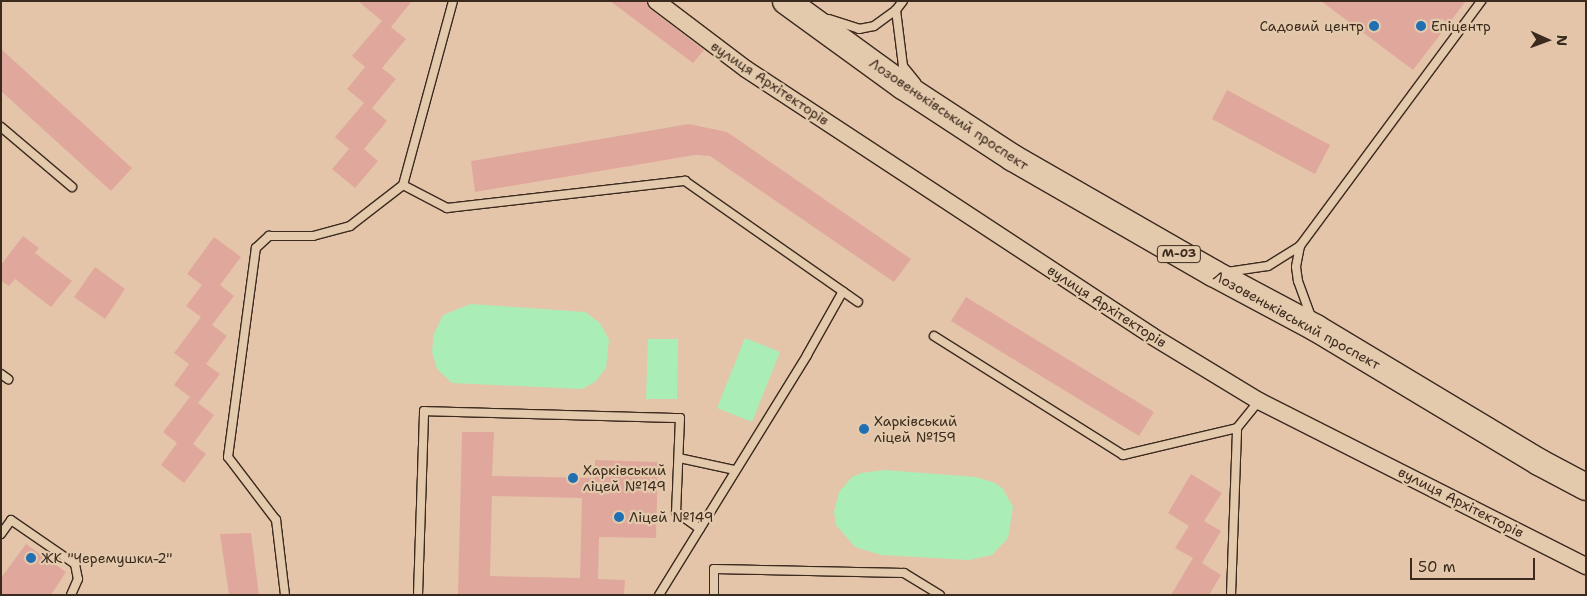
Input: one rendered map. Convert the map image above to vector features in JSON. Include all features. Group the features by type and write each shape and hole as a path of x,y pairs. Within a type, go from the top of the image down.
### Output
{"highway":[{"name":"Лозовеньківський проспект","path":"786,1 903,86 1013,158 1213,273 1316,328 1539,462 1586,487"}],"street":[{"name":"вулиця Архітекторів","path":"656,1 746,69 1152,336 1259,401 1586,566"}],"lane":[{"path":"285,595 276,520 228,457 256,248 268,236 313,236 350,226 403,185 453,1"},
{"path":"802,1 819,12 859,29 874,26 896,10 902,1"},
{"path":"1213,273 1268,266 1300,246 1481,1"},
{"path":"896,10 903,66 912,78 992,134 1013,158"},
{"path":"1,127 72,187"},
{"path":"403,185 447,208 685,181 858,302"},
{"path":"1300,246 1296,267 1298,281 1316,328"},
{"path":"659,595 807,355 842,291"},
{"path":"934,336 1123,455 1237,428"},
{"path":"1231,595 1237,428 1259,401"},
{"path":"418,595 424,411 680,418 676,512 700,529"},
{"path":"678,458 735,470"},
{"path":"1,534 11,520 74,564 78,579 71,595"},
{"path":"714,595 714,569 904,573 940,595"}],"green space":[{"path":"471,304 585,312 600,323 609,340 606,368 595,382 582,389 452,383 437,369 432,352 434,334 443,315"},
{"path":"745,338 780,352 752,422 717,408"},
{"path":"648,339 678,339 677,399 646,399"},
{"path":"884,470 976,477 995,483 1003,489 1013,507 1008,538 992,555 969,560 881,555 855,547 836,525 834,512 839,492 852,477 861,473"}],"building":[{"path":"358,1 412,1 391,27 406,39 382,68 396,79 372,108 387,121 364,149 378,161 355,188 332,169 349,149 335,137 364,103 347,89 365,67 352,56 382,21"},
{"path":"610,1 646,1 650,9 704,50 693,63"},
{"path":"1321,1 1466,1 1413,70"},
{"path":"1,49 132,168 111,191 1,91"},
{"path":"1227,90 1330,145 1315,174 1212,119"},
{"path":"689,124 727,132 911,259 894,282 710,156 695,155 475,192 471,161"},
{"path":"23,236 39,248 35,253 72,281 51,307 15,279 9,286 1,281 1,265"},
{"path":"214,237 241,257 220,285 234,296 212,325 227,336 206,364 220,374 198,403 174,385 189,364 174,353 201,317 186,306 202,285 187,274"},
{"path":"95,267 125,289 105,319 74,297"},
{"path":"966,297 1154,412 1139,436 951,321"},
{"path":"190,397 214,415 193,444 206,454 184,483 161,465 177,443 163,432"},
{"name":"Ліцей №149","path":"462,432 494,432 492,476 595,478 595,460 658,462 656,538 599,537 598,579 625,580 624,595 458,595","holes":["492,496 582,498 580,578 490,576"]},
{"path":"1191,474 1222,493 1204,521 1221,531 1202,563 1221,575 1209,595 1171,595 1193,558 1175,548 1189,526 1168,513"},
{"path":"251,533 259,595 229,595 220,534"},
{"name":"ЖК \"Черемушки-2\"","path":"26,544 66,572 51,595 1,595 1,578"}],"place":[{"name":"Садовий центр","path":"1374,26"},
{"name":"Епіцентр","path":"1421,26"},
{"name":"Харківський ліцей №159","path":"864,429"},
{"name":"Харківський ліцей №149","path":"573,478"},
{"name":"Ліцей №149","path":"619,517"},
{"name":"ЖК \"Черемушки-2\"","path":"31,558"}]}
